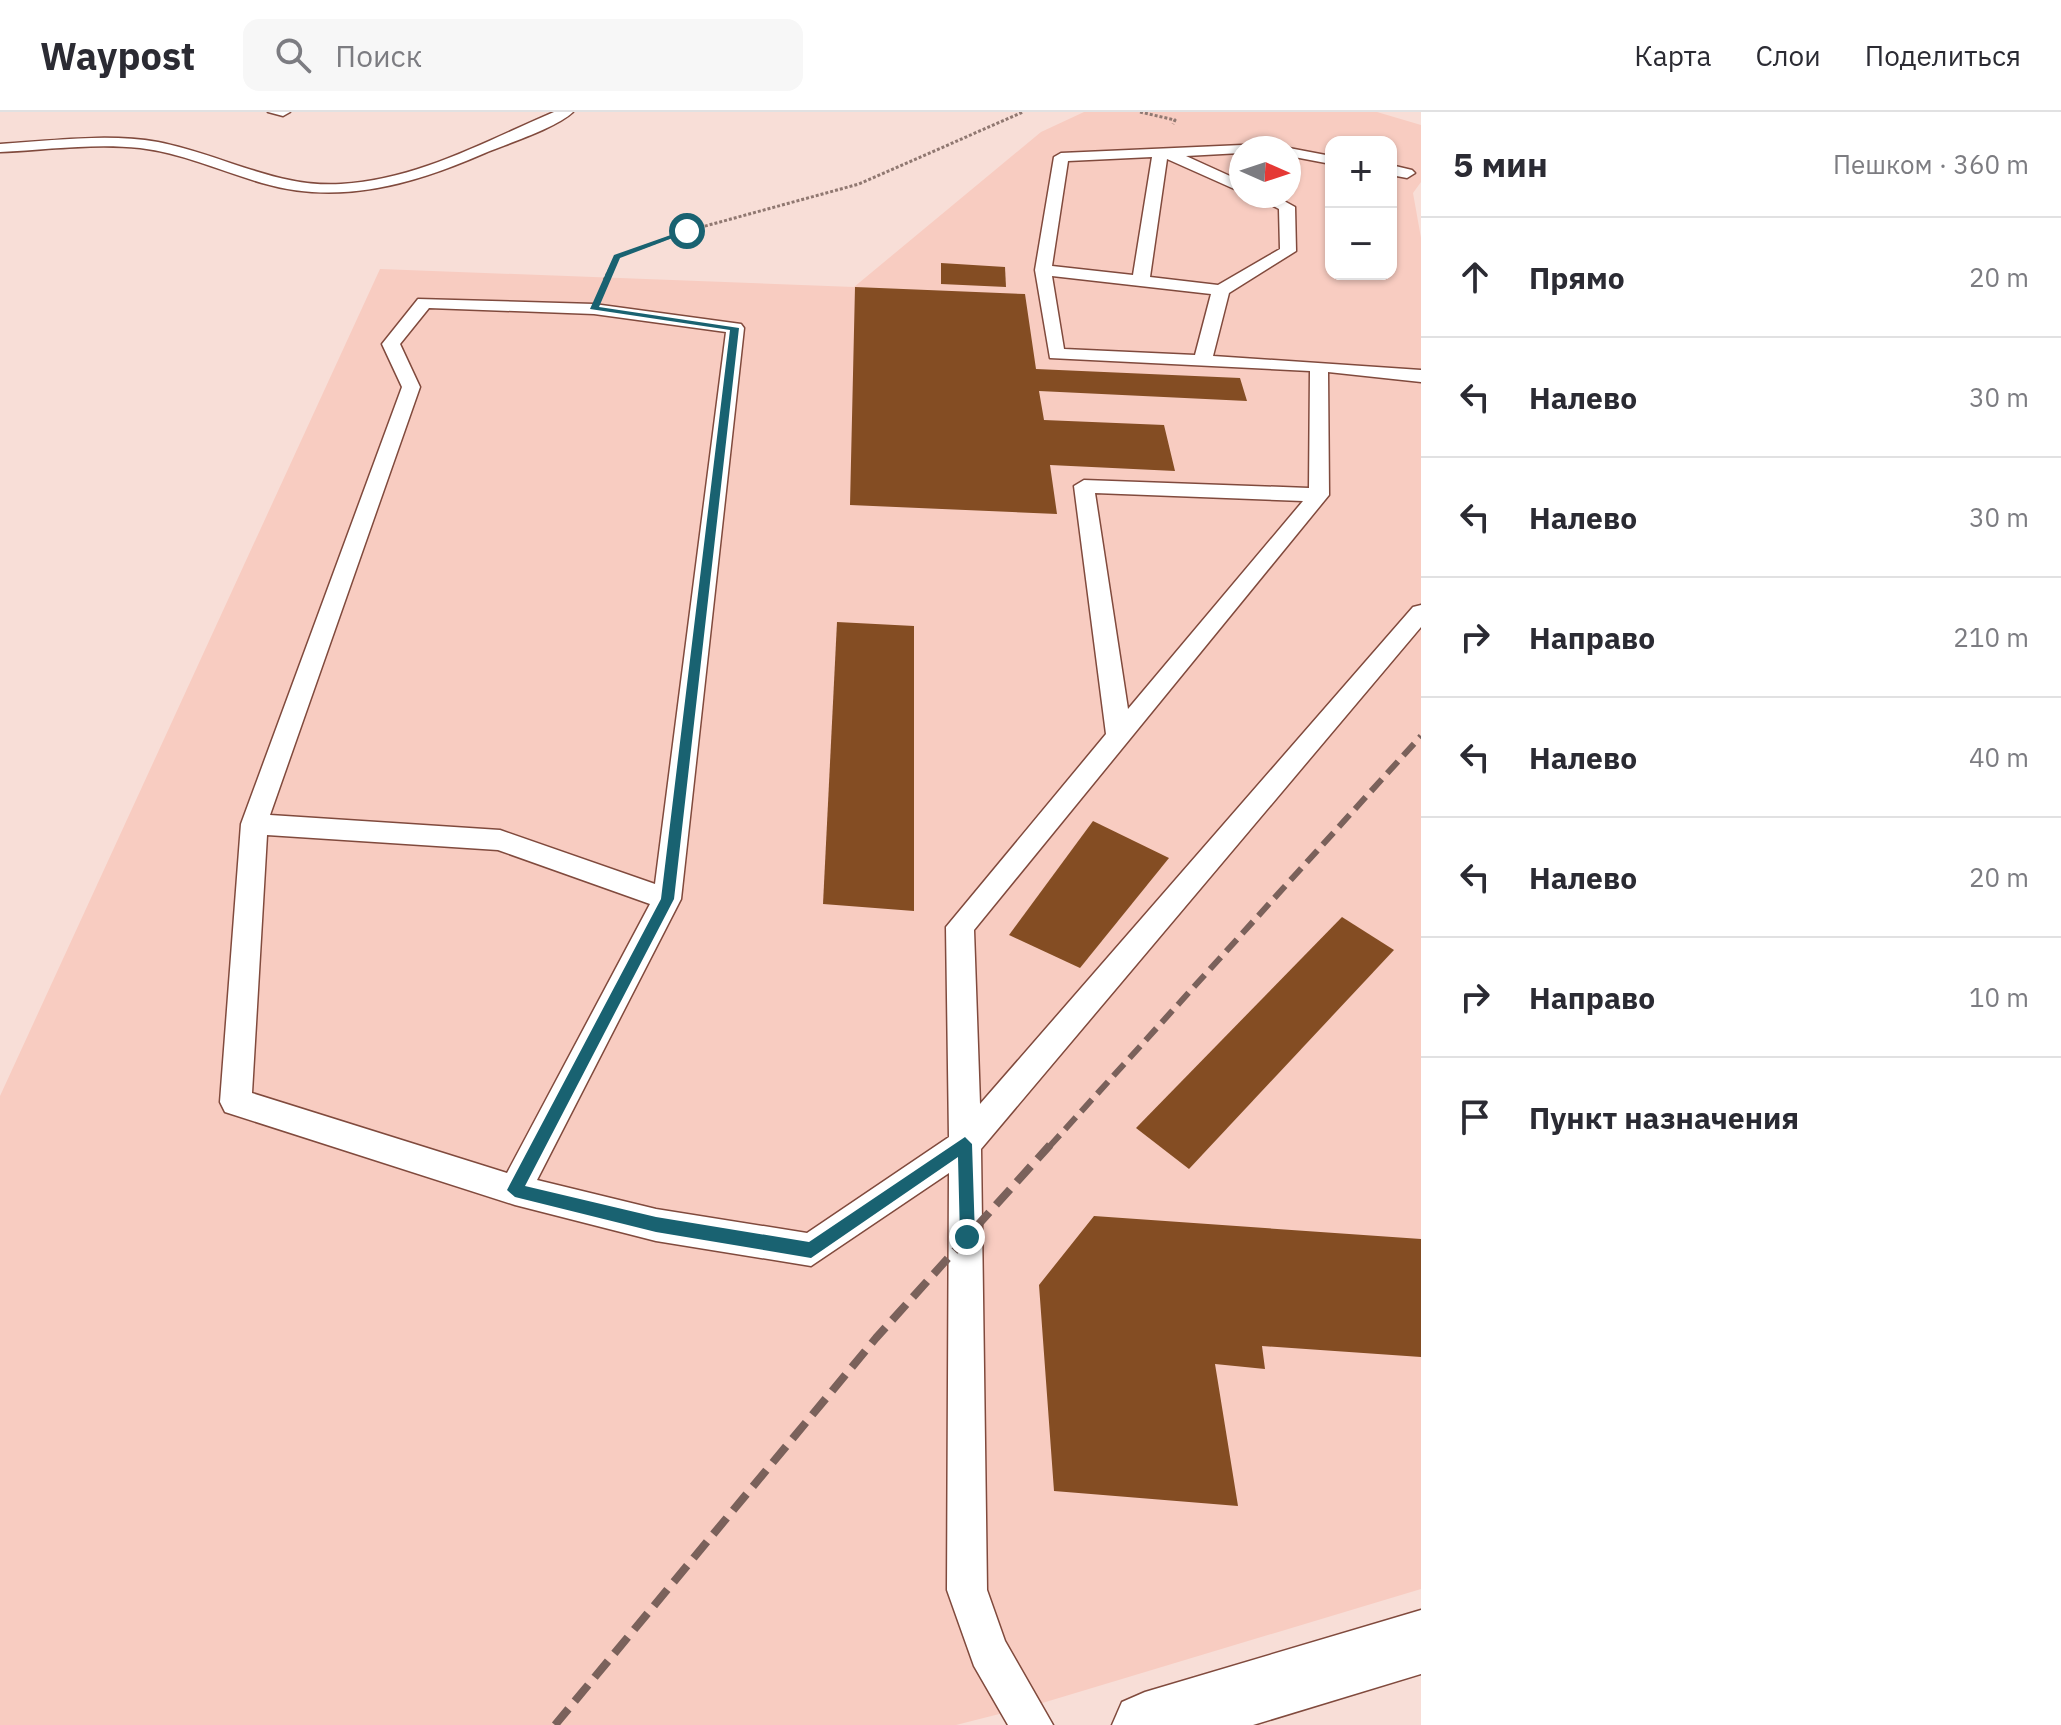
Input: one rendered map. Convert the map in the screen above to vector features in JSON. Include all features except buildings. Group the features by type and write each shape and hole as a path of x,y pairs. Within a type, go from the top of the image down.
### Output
{"street":[{"path":"1145,1725 1421,1642"}],"lane":[{"path":"275,112 283,112"},
{"path":"0,148 155,146 286,187 341,190 405,180 566,112"},
{"path":"1229,149 1061,157 1043,270 1056,354 1319,366 1421,376"},
{"path":"1161,150 1229,181"},
{"path":"1141,280 1161,150"},
{"path":"1301,154 1325,159"},
{"path":"1043,270 1221,290 1288,251 1287,208"},
{"path":"1203,360 1221,290"},
{"path":"515,1190 667,899 735,328 594,309 424,303 391,344 411,387 254,824 236,1102 515,1190 656,1225 811,1250 965,1144 1421,612"},
{"path":"1032,1725 988,1652 967,1590 965,1144 960,927 1319,495 1319,366"},
{"path":"1119,735 1084,486 1319,495"},
{"path":"254,824 500,840 667,899"}],"path":[{"path":"594,309 616,257 687,231 859,184 1023,112"}],"shaded area":[{"path":"1084,112 1377,112 1421,125 1421,182 1413,193 1421,238 1421,1589 1039,1704 956,1725 0,1725 0,1096 380,269 854,287 1041,132"}],"railway":[{"path":"1049,1147 1421,736"},
{"path":"555,1725 876,1338 1050,1145"}],"route":[{"path":"687,231 616,257 594,309 735,328 667,899 515,1190 656,1225 811,1250 965,1144 967,1237"}]}
